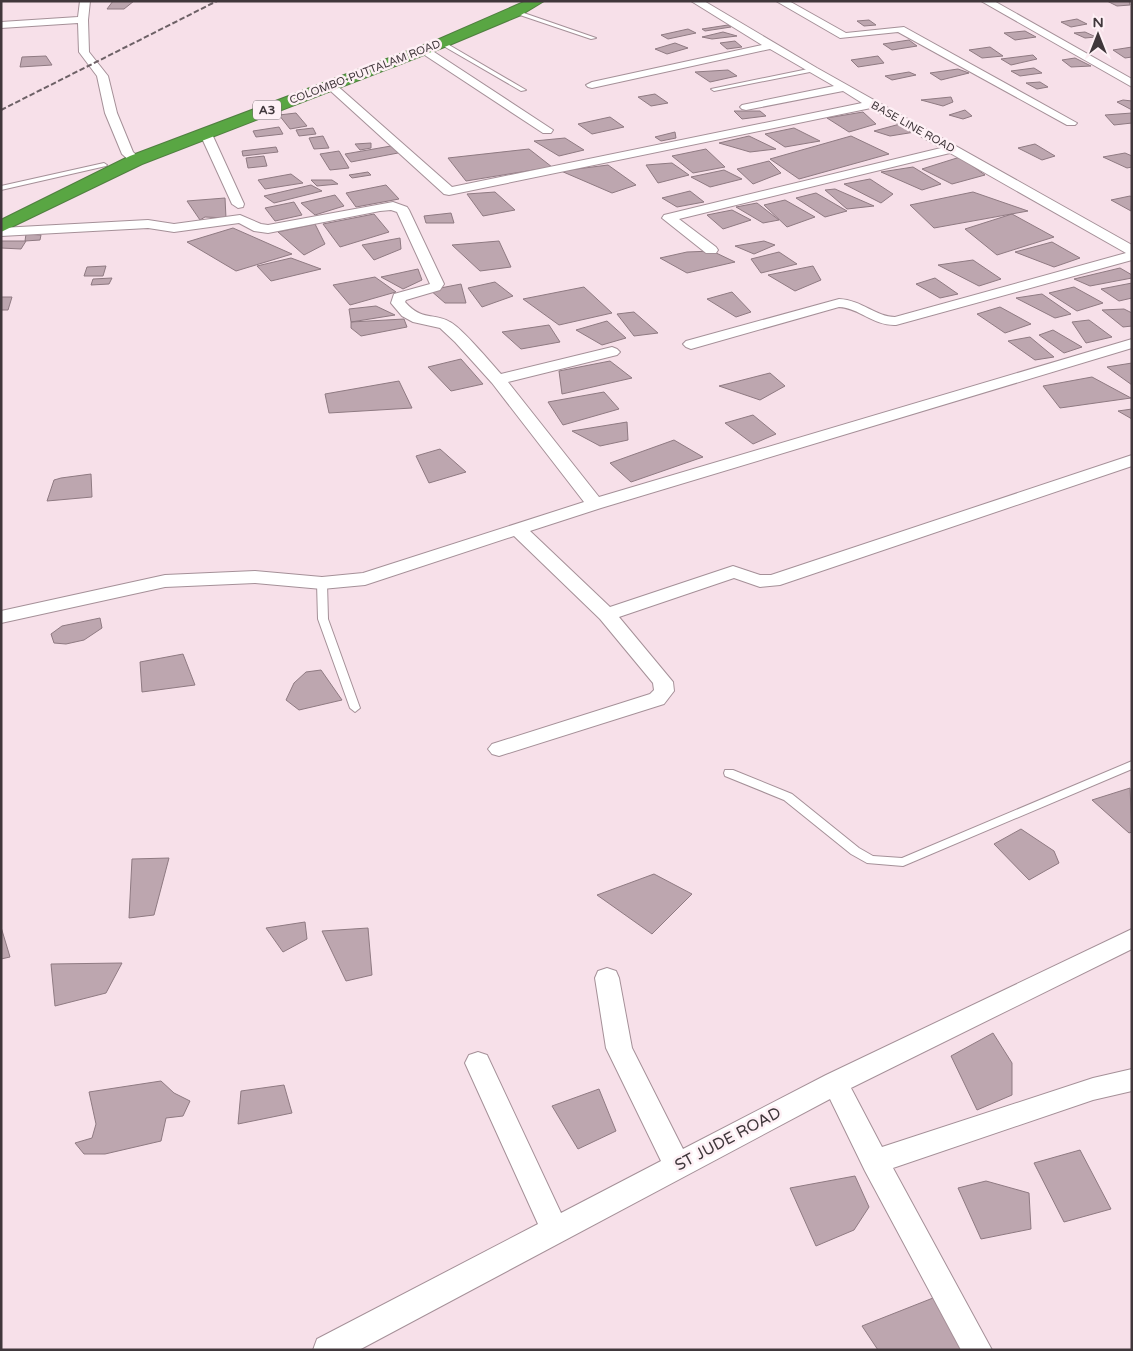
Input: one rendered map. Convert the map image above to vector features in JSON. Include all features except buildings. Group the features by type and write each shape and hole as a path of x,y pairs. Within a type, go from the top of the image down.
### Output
{"highway":[{"name":"COLOMBO-PUTTALAM ROAD","path":"1,227 132,157 470,24 537,1"},
{"name":"COLOMBO-PUTTALAM ROAD","path":"1,214 104,166 206,134 442,43 518,7"}],"street":[{"path":"85,1 83,20 84,52 102,76 111,114 132,157"},
{"name":"BASE LINE ROAD","path":"696,1 843,88 1132,251"},
{"path":"781,1 844,36 900,29 1071,123"},
{"path":"986,1 1132,84"},
{"path":"1,24 83,20"},
{"path":"592,85 770,46"},
{"path":"424,50 547,130"},
{"path":"330,85 449,190 872,104"},
{"path":"746,107 843,88"},
{"path":"206,134 238,204"},
{"path":"711,250 669,218 951,149"},
{"path":"1,232 148,224 189,228 240,219 257,229 268,229 380,207 393,206 402,210 437,284 436,287 431,289 400,297 398,303 407,313 418,320 445,325 498,380 595,504"},
{"path":"691,344 839,303 848,302 857,305 881,322 896,321 1132,256"},
{"path":"1,617 165,581 255,577 322,583 365,579 595,504 1132,343"},
{"path":"498,380 612,352"},
{"path":"607,615 733,572 742,574 758,583 773,581 1132,460"},
{"path":"499,749 657,699 664,691 662,682 607,615 518,530"},
{"name":"ST JUDE ROAD","path":"336,1348 835,1083 1132,938"},
{"path":"607,978 619,1048 677,1166"},
{"path":"478,1063 555,1230"},
{"path":"874,1162 1093,1089 1132,1080"},
{"path":"835,1083 874,1162 977,1350"}],"lane":[{"path":"518,7 593,38"},
{"path":"442,43 523,90"},
{"path":"714,89 813,70"},
{"path":"1,188 104,166"},
{"path":"322,583 323,619 355,708"},
{"path":"729,773 788,797 855,851 872,860 903,862 1132,765"}],"railway":[{"path":"1,110 217,1"}]}
